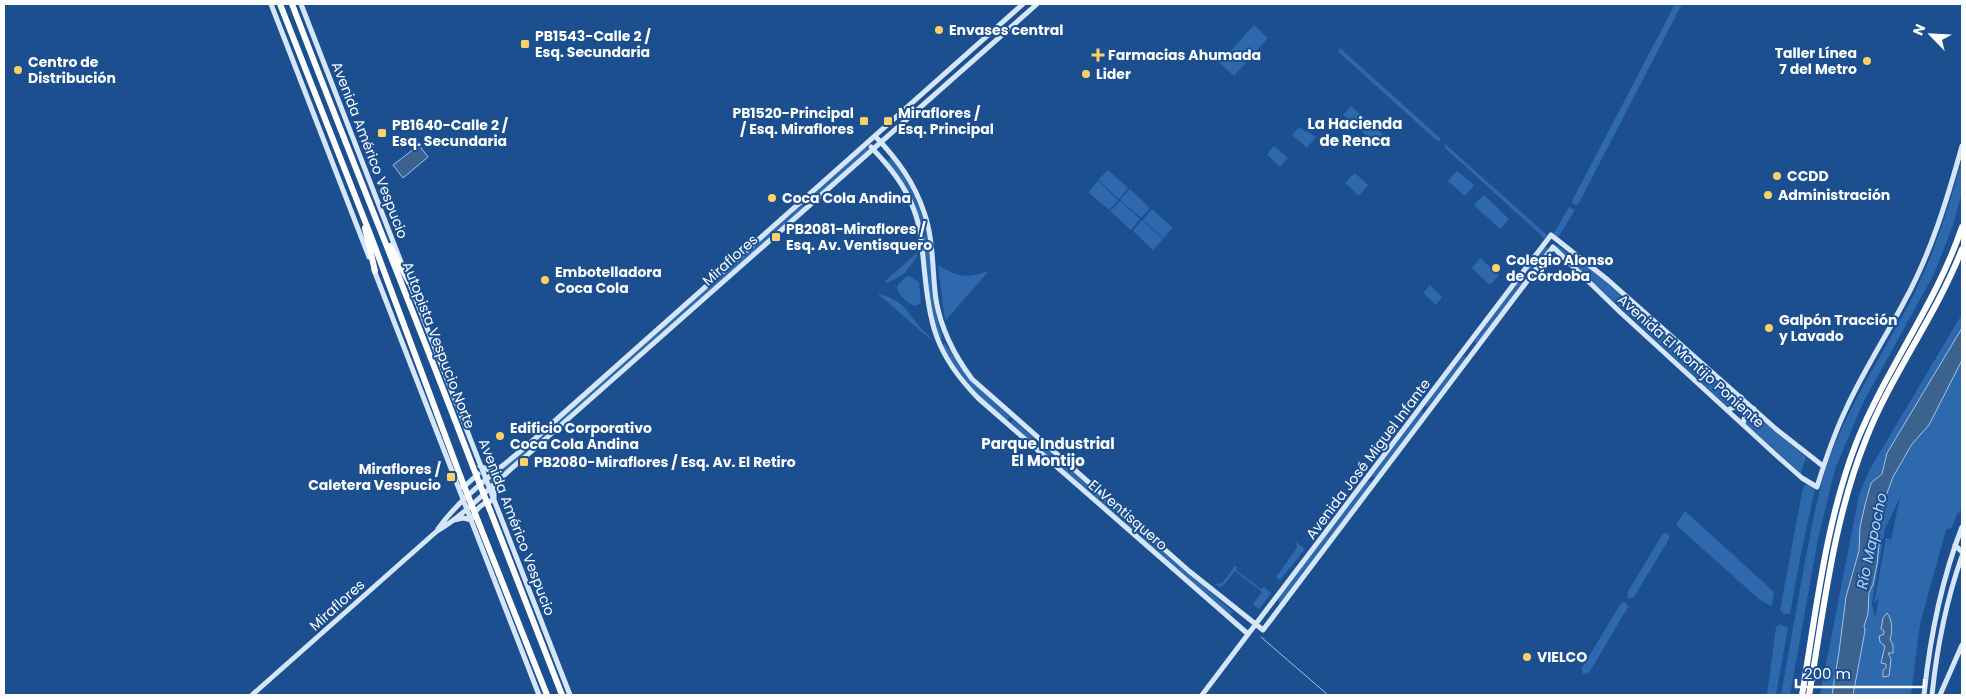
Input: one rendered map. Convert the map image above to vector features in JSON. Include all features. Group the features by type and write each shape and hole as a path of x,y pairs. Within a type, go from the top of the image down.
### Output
{"highway":[{"name":"Autopista Vespucio Norte","path":"279,4 363,214 461,478 475,521 547,695"},
{"name":"Autopista Vespucio Norte","path":"292,4 372,209 477,466 490,510 562,695"},
{"path":"298,4 305,38"},
{"path":"372,209 409,282"},
{"path":"363,214 375,272"},
{"path":"1802,695 1833,519 1846,471 1870,411 1936,291 1962,228"},
{"path":"1809,695 1837,536 1854,470 1874,420 1934,311 1962,250"}],"street":[{"path":"271,4 458,487 475,521 539,695"},
{"name":"Avenida Américo Vespucio","path":"301,4 409,282 477,466 494,500 570,695"},
{"name":"Miraflores","path":"252,695 436,531 464,500 1023,4"},
{"name":"Miraflores","path":"436,531 453,520 525,458 880,141 1037,4"},
{"path":"976,46 982,53"},
{"name":"El Ventisquero","path":"875,136 908,175 925,214 931,245 936,300 950,346 972,379 1126,516 1239,612 1263,630"},
{"name":"El Ventisquero","path":"868,143 896,175 908,194 920,233 930,316 942,352 963,383 1248,634"},
{"path":"1727,410 1735,406 1741,397 1786,438 1823,466 1846,408 1905,302 1925,259 1941,220 1962,146"},
{"path":"882,159 891,153"},
{"path":"801,201 805,202 808,206"},
{"name":"Avenida José Miguel Infante","path":"1202,695 1550,236 1608,280 1741,397"},
{"name":"Avenida El Montijo Poniente","path":"1552,247 1727,410 1790,467 1817,488 1823,466"},
{"name":"Avenida José Miguel Infante","path":"1263,630 1552,247"},
{"path":"1421,408 1425,409 1427,413"},
{"path":"1743,424 1745,414 1754,409"},
{"path":"1007,423 1013,417"},
{"path":"458,487 466,485 475,478 477,466 489,470 498,470"},
{"path":"475,521 477,510 484,504 494,500 494,492 500,478"},
{"path":"1120,523 1126,516"},
{"path":"453,520 463,518 475,521"},
{"path":"1924,695 1934,623 1942,589 1962,527"},
{"path":"1955,545 1962,544"},
{"path":"1955,545 1962,552"},
{"path":"1932,695 1943,620 1962,556"},
{"path":"1274,599 1281,605"},
{"path":"1232,620 1239,612"},
{"path":"1940,695 1962,645"}],"shaded area":[{"path":"1675,4 1682,4 1579,203 1573,204 1572,201"},
{"path":"1254,25 1268,38 1234,76 1220,63"},
{"path":"1340,48 1440,138 1440,141 1436,140 1342,55 1338,51"},
{"path":"1351,106 1383,134 1375,143 1343,115"},
{"path":"1299,127 1316,137 1307,148 1292,135"},
{"path":"1445,144 1547,235 1546,237 1544,238 1445,148"},
{"path":"1274,146 1288,158 1280,167 1267,154"},
{"path":"866,147 869,150 809,203 806,200"},
{"path":"891,158 915,197 926,230 934,302 943,338 939,340 930,306 924,245 900,179 887,161"},
{"path":"1962,159 1962,192 1953,225 1934,274 1863,403 1835,469 1818,539 1790,695 1781,695 1805,561 1829,458 1853,405 1916,290 1942,226"},
{"path":"1108,170 1128,188 1119,199 1098,180"},
{"path":"1457,171 1474,185 1465,196 1448,181"},
{"path":"1355,173 1368,185 1359,196 1345,183"},
{"path":"1098,181 1118,200 1109,210 1088,192"},
{"path":"1130,189 1150,208 1141,218 1120,200"},
{"path":"1484,195 1509,219 1500,229 1474,205"},
{"path":"1120,201 1140,219 1131,230 1110,211"},
{"path":"802,203 805,207 490,485 489,481"},
{"path":"1569,207 1575,210 1559,236 1556,236 1554,233"},
{"path":"1152,209 1173,228 1163,238 1143,220"},
{"path":"1142,220 1163,239 1153,250 1133,231"},
{"path":"1557,245 1601,277 1735,395 1737,399 1733,406 1726,405 1556,248"},
{"path":"1545,247 1548,250 1478,343 1475,343 1475,340"},
{"path":"917,253 917,257 904,274 887,283 885,281"},
{"path":"1480,258 1499,275 1490,285 1472,268"},
{"path":"938,265 962,276 989,271 945,321"},
{"path":"909,276 919,282 921,302 915,306 903,298 897,289 897,286"},
{"path":"1430,285 1442,297 1436,305 1423,293"},
{"path":"877,293 902,305 931,340"},
{"path":"1962,314 1962,505 1952,527 1946,530 1920,624 1911,695 1820,695 1859,495 1870,469","holes":["1900,497 1891,540 1886,538 1874,603 1879,598 1875,618 1872,603 1885,529"]},
{"path":"945,343 962,369 1010,417 1007,421 977,394 958,373 941,345"},
{"path":"1464,355 1466,358 1428,407 1425,405"},
{"path":"1421,411 1424,413 1375,478 1371,476"},
{"path":"1753,413 1806,457 1801,473 1745,423 1749,414"},
{"path":"1013,420 1123,516 1120,520 1010,423"},
{"path":"1370,481 1371,483 1279,603 1278,599 1367,482"},
{"path":"1807,484 1815,489 1790,614 1784,614 1780,610 1802,492"},
{"path":"1685,511 1774,592 1772,606 1760,600 1676,525"},
{"path":"1126,518 1233,612 1229,616 1122,522"},
{"path":"1665,533 1669,535 1669,539 1634,597 1628,599 1627,593"},
{"path":"1296,542 1305,549 1280,580 1276,577 1297,548"},
{"path":"1234,566 1237,567 1236,570 1261,589 1264,587 1271,593 1259,609 1253,604 1262,592 1235,571 1223,586 1219,587 1215,584 1222,583"},
{"path":"1623,602 1628,607 1589,673 1583,674 1582,668"},
{"path":"1780,624 1788,628 1776,695 1767,695 1776,627"}],"water":[{"path":"419,145 428,157 403,178 393,165"},
{"name":"Río Mapocho","path":"1962,328 1962,360 1929,425 1912,444 1893,477 1884,501 1879,521 1877,564 1869,593 1868,614 1864,626 1865,631 1853,695 1832,695 1846,597 1859,551 1860,527 1871,483 1882,474 1887,453"},
{"path":"1887,613 1892,625 1890,639 1893,645 1893,653 1888,653 1891,659 1889,676 1883,677 1883,670 1886,668 1886,664 1881,663 1885,646 1880,642 1879,636 1884,634 1884,631 1881,629 1883,618"}],"waterway":[{"path":"1261,637 1328,695"}],"place":[{"name":"Envases central","path":"939,30"},
{"name":"PB1543-Calle 2 / Esq. Secundaria","path":"525,44"},
{"name":"Farmacias Ahumada","path":"1098,55"},
{"name":"Taller Línea 7 del Metro","path":"1867,61"},
{"name":"Centro de Distribución","path":"18,70"},
{"name":"Lider","path":"1086,74"},
{"name":"PB1520-Principal / Esq. Miraflores","path":"864,121"},
{"name":"Miraflores / Esq. Principal","path":"888,121"},
{"name":"PB1640-Calle 2 / Esq. Secundaria","path":"382,133"},
{"name":"CCDD","path":"1777,176"},
{"name":"Administración","path":"1768,195"},
{"name":"Coca Cola Andina","path":"772,198"},
{"name":"PB2081-Miraflores / Esq. Av. Ventisquero","path":"776,237"},
{"name":"Colegio Alonso de Córdoba","path":"1496,268"},
{"name":"Embotelladora Coca Cola","path":"545,280"},
{"name":"Galpón Tracción y Lavado","path":"1769,328"},
{"name":"Edificio Corporativo Coca Cola Andina","path":"500,436"},
{"name":"PB2080-Miraflores / Esq. Av. El Retiro","path":"524,462"},
{"name":"Miraflores / Caletera Vespucio","path":"451,477"},
{"name":"VIELCO","path":"1527,657"}],"district":[{"name":"La Hacienda de Renca","path":"1355,132"},
{"name":"Parque Industrial El Montijo","path":"1048,452"}]}
